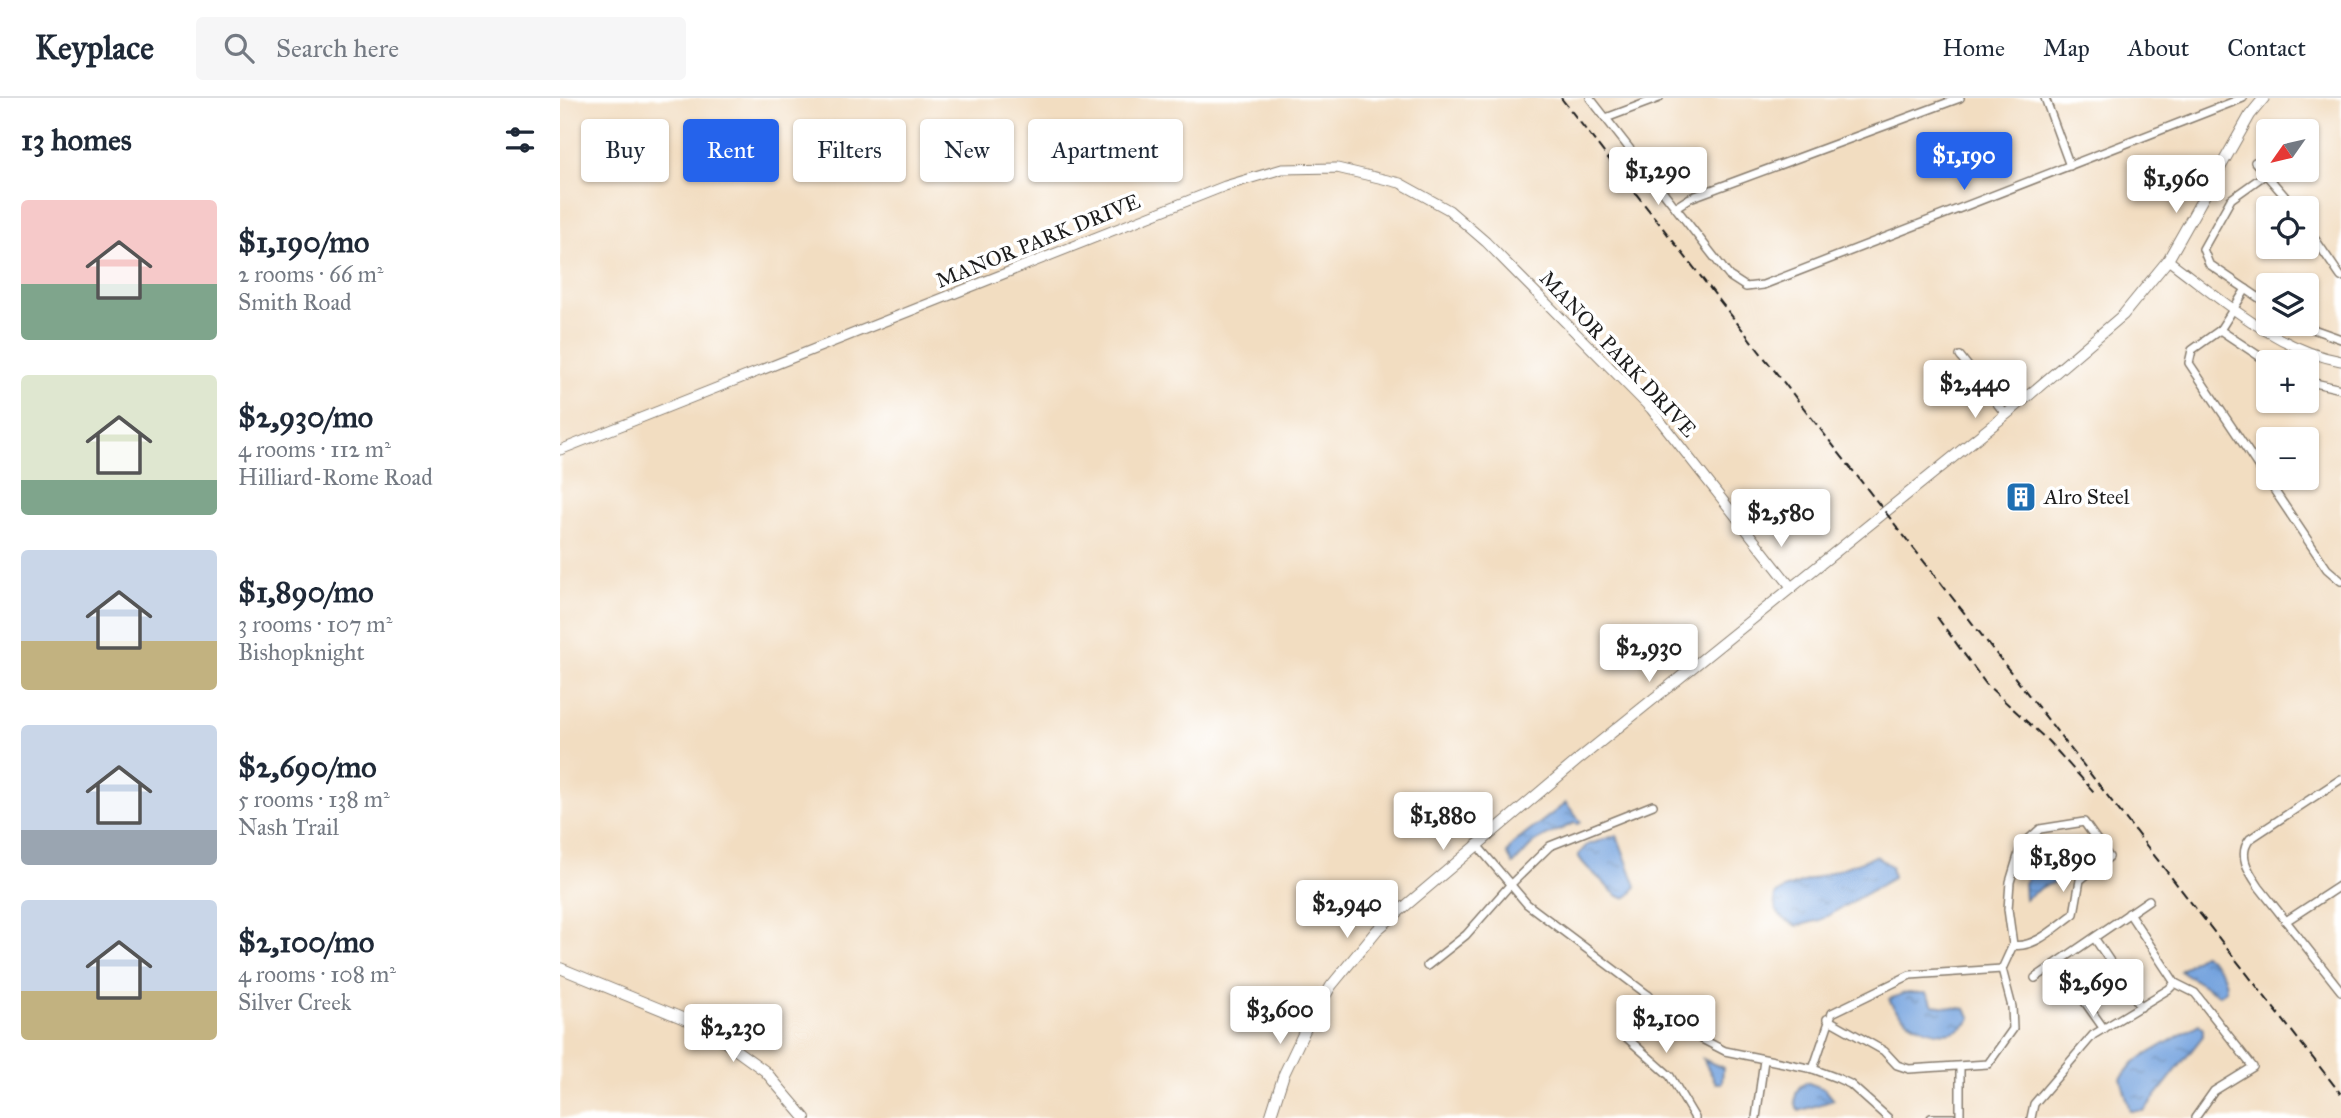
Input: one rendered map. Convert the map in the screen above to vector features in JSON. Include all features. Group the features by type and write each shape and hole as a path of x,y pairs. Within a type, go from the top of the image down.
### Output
{"main road":[{"path":"1270,1118 1284,1074 1304,1030 1345,966 1397,910 2006,415 2123,315 2168,260 2250,115 2264,98"},
{"path":"560,968 704,1027 765,1071 805,1118"}],"street":[{"path":"1590,98 1729,276 1746,287 1763,285 2243,98"},
{"path":"1606,118 1659,98"},
{"path":"1676,207 1690,198 1960,98"},
{"path":"2045,98 2070,166"},
{"name":"MANOR PARK DRIVE","path":"560,450 1225,186 1282,169 1337,168 1400,183 1427,196 1469,226 1651,409 1792,588"},
{"path":"2256,181 2231,198 2203,249 2209,264 2256,296"},
{"path":"2273,182 2285,196"},
{"path":"2319,245 2341,277"},
{"path":"2168,260 2232,307 2305,352 2341,360"},
{"path":"2245,289 2220,330 2192,350 2189,363 2327,569 2341,581"},
{"path":"2220,330 2256,354"},
{"path":"2319,331 2341,339"},
{"path":"1960,356 2006,415"},
{"path":"2319,384 2341,389"},
{"path":"2341,779 2250,839 2244,848 2248,870 2341,991"},
{"path":"1427,966 1466,935 1549,846 1653,805"},
{"path":"1827,1019 1884,1051 1903,1067 1988,1065 2013,1029 2012,1007 2002,970 2012,945 2008,909 2010,882 2021,846 2040,829 2084,822 2109,857 2080,880 2074,914 2031,943 2022,947 2012,945"},
{"path":"1476,844 1527,904 1648,995 1696,1035 1725,1051 1813,1069 1850,1084 1888,1118"},
{"path":"2286,921 2341,885"},
{"path":"2035,978 2149,900"},
{"path":"2129,914 2175,983 2195,993 2253,1067 2214,1091 2194,1118"},
{"path":"2095,939 2141,1007"},
{"path":"2058,964 2104,1029"},
{"path":"1813,1069 1827,1019 1832,1013 1910,975 2002,970"},
{"path":"2031,1118 2034,1104 2080,1048 2104,1029 2175,983"},
{"path":"1648,995 1625,1025 1627,1038 1670,1076 1695,1118"},
{"path":"1756,1118 1764,1060"},
{"path":"1960,1067 1960,1118"},
{"path":"1931,1118 1953,1118"}],"water":[{"path":"1566,803 1581,822 1538,841 1513,864 1507,853 1513,844"},
{"path":"1617,835 1636,886 1632,893 1623,898 1585,866 1578,855 1587,845"},
{"path":"1876,856 1891,866 1893,878 1820,920 1797,926 1777,911 1775,895 1784,889"},
{"path":"2058,862 2072,867 2067,879 2044,886 2025,899 2024,883 2034,867"},
{"path":"2203,954 2222,974 2226,984 2226,990 2219,995 2180,971"},
{"path":"1905,993 1926,993 1933,1005 1966,1009 1971,1018 1963,1027 1952,1032 1927,1030 1904,1017 1889,999"},
{"path":"2199,1024 2203,1029 2203,1036 2144,1111 2130,1111 2121,1078 2134,1062"},
{"path":"1703,1059 1723,1068 1722,1083 1716,1083"},
{"path":"1806,1082 1825,1089 1834,1100 1799,1111 1796,1095"}],"railway":[{"path":"1561,98 2341,1094"},
{"path":"1937,617 1986,684 2048,741 2094,792"}],"place":[{"name":"Alro Steel","path":"2021,497"}]}
